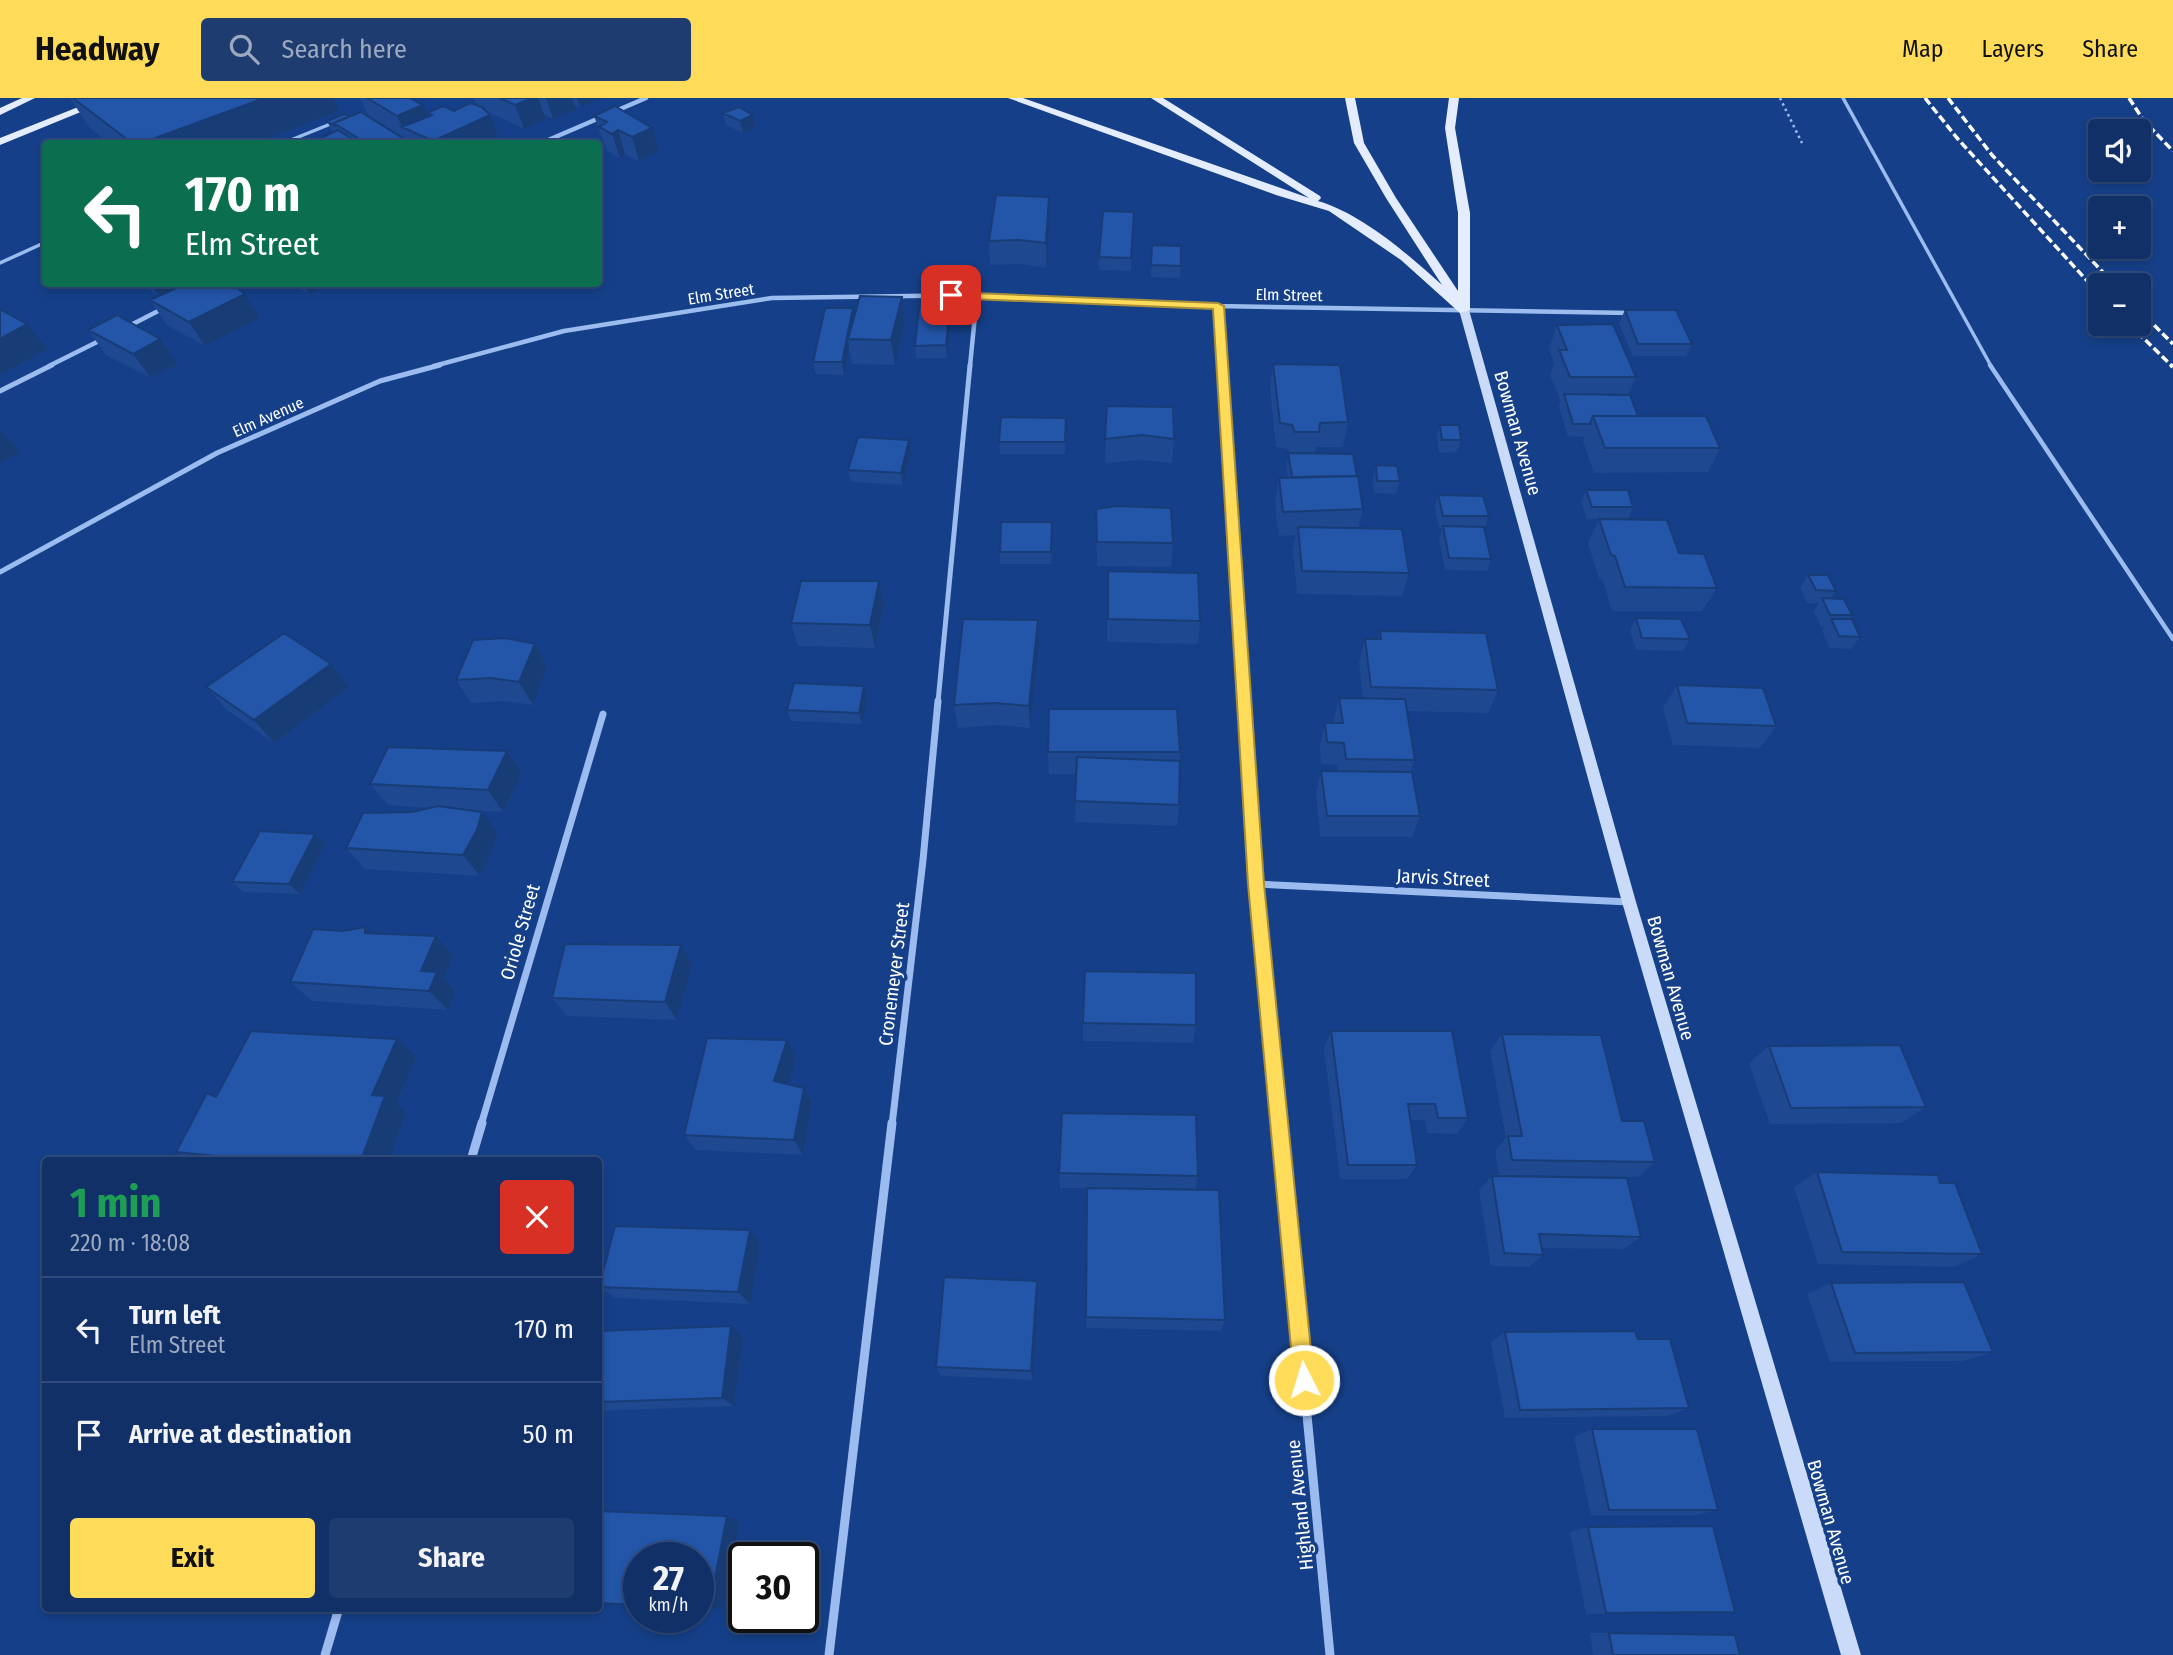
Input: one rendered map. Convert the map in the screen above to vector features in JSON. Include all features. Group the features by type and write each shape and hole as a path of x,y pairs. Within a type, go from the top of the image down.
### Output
{"main road":[{"path":"0,112 30,98"},
{"path":"0,142 110,98"},
{"path":"43,125 120,98"},
{"path":"1013,98 1280,193 1334,209"},
{"path":"1156,98 1334,209 1405,258 1464,310"},
{"path":"1350,98 1359,143 1464,310"},
{"path":"1454,98 1450,128 1464,213 1464,310"},
{"name":"Bowman Avenue","path":"1464,310 1629,902 1851,1655"}],"street":[{"path":"548,140 646,98"},
{"name":"Elm Street","path":"564,331 772,298 977,295 1218,306 1639,313"},
{"name":"Cronemeyer Street","path":"829,1655 923,860 977,295"},
{"path":"0,391 174,303"},
{"name":"Highland Avenue","path":"1218,306 1256,884 1330,1655"},
{"name":"Elm Avenue","path":"0,572 217,453 380,381 564,331"},
{"name":"Oriole Street","path":"472,1157 603,714"},
{"name":"Jarvis Street","path":"1256,884 1629,902"},
{"path":"325,1655 338,1612"}],"lane":[{"path":"1843,98 1995,373 2173,639"},
{"path":"291,140 333,123"},
{"path":"0,263 42,244"}],"path":[{"path":"1780,98 1802,143"}],"building":[{"path":"73,98 264,98 150,140 128,140"},
{"path":"367,98 410,98 423,105 397,116"},
{"path":"500,98 532,98 515,105"},
{"path":"470,103 482,107 490,115 435,140 402,127 432,115 427,113 443,106 454,111"},
{"path":"615,106 652,128 632,137 618,130 612,134 599,127 607,122 594,116"},
{"path":"739,107 753,115 740,121 723,113"},
{"path":"361,112 406,140 361,140 334,123"},
{"path":"344,114 349,116 334,123 335,126 327,121"},
{"path":"338,130 354,140 317,140"},
{"path":"996,195 1049,197 1046,243 989,241"},
{"path":"1103,211 1134,212 1131,258 1099,257"},
{"path":"1152,245 1181,246 1181,266 1151,265"},
{"path":"178,287 236,287 245,294 189,322 150,300"},
{"path":"860,296 902,297 891,340 848,339"},
{"path":"919,307 950,308 946,345 915,346"},
{"path":"825,308 853,308 842,362 813,362"},
{"path":"0,309 27,324 0,339"},
{"path":"1625,310 1676,310 1692,344 1638,344"},
{"path":"117,315 160,339 133,354 88,330"},
{"path":"1613,324 1636,377 1570,377 1559,350 1567,350 1557,325"},
{"path":"1273,364 1340,365 1348,422 1320,423 1319,432 1295,432 1292,425 1280,423"},
{"path":"1564,394 1630,395 1638,416 1593,416 1590,424 1573,424"},
{"path":"1107,406 1173,407 1174,439 1142,435 1105,439"},
{"path":"1593,416 1706,416 1720,448 1605,448"},
{"path":"1001,417 1066,418 1065,442 999,442"},
{"path":"1440,425 1459,425 1461,440 1442,440"},
{"path":"858,437 909,440 901,473 848,470"},
{"path":"1288,453 1353,454 1357,476 1292,477"},
{"path":"1376,465 1397,466 1400,481 1377,481"},
{"path":"1358,476 1363,509 1283,512 1279,478"},
{"path":"1586,490 1628,490 1633,507 1592,507"},
{"path":"1438,495 1483,496 1489,516 1443,516"},
{"path":"1116,506 1171,508 1173,543 1097,542 1096,509"},
{"path":"1599,519 1667,520 1679,553 1704,554 1717,588 1625,587"},
{"path":"1001,522 1052,522 1051,552 1000,552"},
{"path":"1443,526 1484,527 1491,559 1449,558"},
{"path":"1298,527 1402,529 1409,573 1302,571"},
{"path":"1108,571 1198,573 1200,621 1108,619"},
{"path":"1808,575 1828,575 1836,591 1816,590"},
{"path":"801,581 879,581 870,625 791,623"},
{"path":"1822,598 1844,599 1852,615 1830,615"},
{"path":"1636,618 1681,619 1690,639 1642,638"},
{"path":"963,619 1038,620 1029,706 995,703 954,705"},
{"path":"1831,619 1852,619 1860,637 1839,636"},
{"path":"1380,631 1486,633 1498,690 1371,687 1365,639 1381,639"},
{"path":"284,633 331,664 254,720 206,687"},
{"path":"505,638 535,644 519,682 491,678 456,680 473,640"},
{"path":"794,683 864,686 859,713 787,710"},
{"path":"1677,685 1763,688 1776,726 1687,723"},
{"path":"1339,698 1405,699 1415,760 1346,759 1344,743 1327,742 1325,723 1343,723"},
{"path":"1049,709 1177,709 1180,752 1048,752"},
{"path":"388,747 507,751 488,790 370,784"},
{"path":"1077,757 1180,761 1179,805 1075,801"},
{"path":"1321,771 1412,772 1420,816 1327,816"},
{"path":"438,806 482,812 477,830 463,855 346,848 363,813 412,812"},
{"path":"260,831 315,834 289,884 232,882"},
{"path":"365,927 365,933 436,936 421,971 437,972 429,991 290,982 313,929 343,931"},
{"path":"565,944 681,945 665,1002 552,998"},
{"path":"1085,971 1196,973 1196,1025 1083,1023"},
{"path":"251,1031 397,1039 372,1095 385,1096 362,1157 226,1157 176,1152 207,1093 216,1097"},
{"path":"1331,1031 1452,1031 1468,1118 1438,1118 1435,1104 1408,1104 1417,1165 1348,1165"},
{"path":"1502,1034 1601,1035 1622,1121 1644,1121 1655,1162 1512,1160 1508,1136 1522,1136"},
{"path":"707,1038 787,1040 774,1081 804,1088 794,1140 684,1135"},
{"path":"1900,1045 1926,1107 1791,1108 1769,1046"},
{"path":"1062,1113 1196,1115 1198,1176 1059,1173"},
{"path":"1817,1172 1938,1175 1940,1183 1955,1183 1982,1254 1842,1252"},
{"path":"1492,1176 1627,1178 1641,1237 1539,1234 1543,1255 1504,1253"},
{"path":"1087,1188 1219,1190 1225,1320 1086,1317"},
{"path":"615,1226 750,1230 738,1292 602,1287 602,1276"},
{"path":"944,1277 1037,1281 1031,1371 936,1367"},
{"path":"1964,1282 1993,1352 1855,1353 1831,1283"},
{"path":"731,1326 722,1398 602,1402 602,1331"},
{"path":"1635,1331 1638,1339 1670,1339 1689,1408 1520,1410 1505,1332"},
{"path":"1592,1429 1697,1429 1718,1510 1609,1510"},
{"path":"602,1511 727,1516 714,1582 714,1542 623,1542 623,1604 602,1603"},
{"path":"1713,1526 1735,1612 1606,1613 1588,1527"},
{"path":"1609,1633 1735,1635 1740,1655 1613,1655"}],"railway":[{"path":"1925,98 1957,138 2088,282"},
{"path":"1948,98 1992,155 2104,273"},
{"path":"2129,98 2144,121 2173,151"},
{"path":"2151,322 2173,344"},
{"path":"2141,336 2172,366"}],"route":[{"path":"951,295 1218,306 1256,884 1304,1380"}]}
